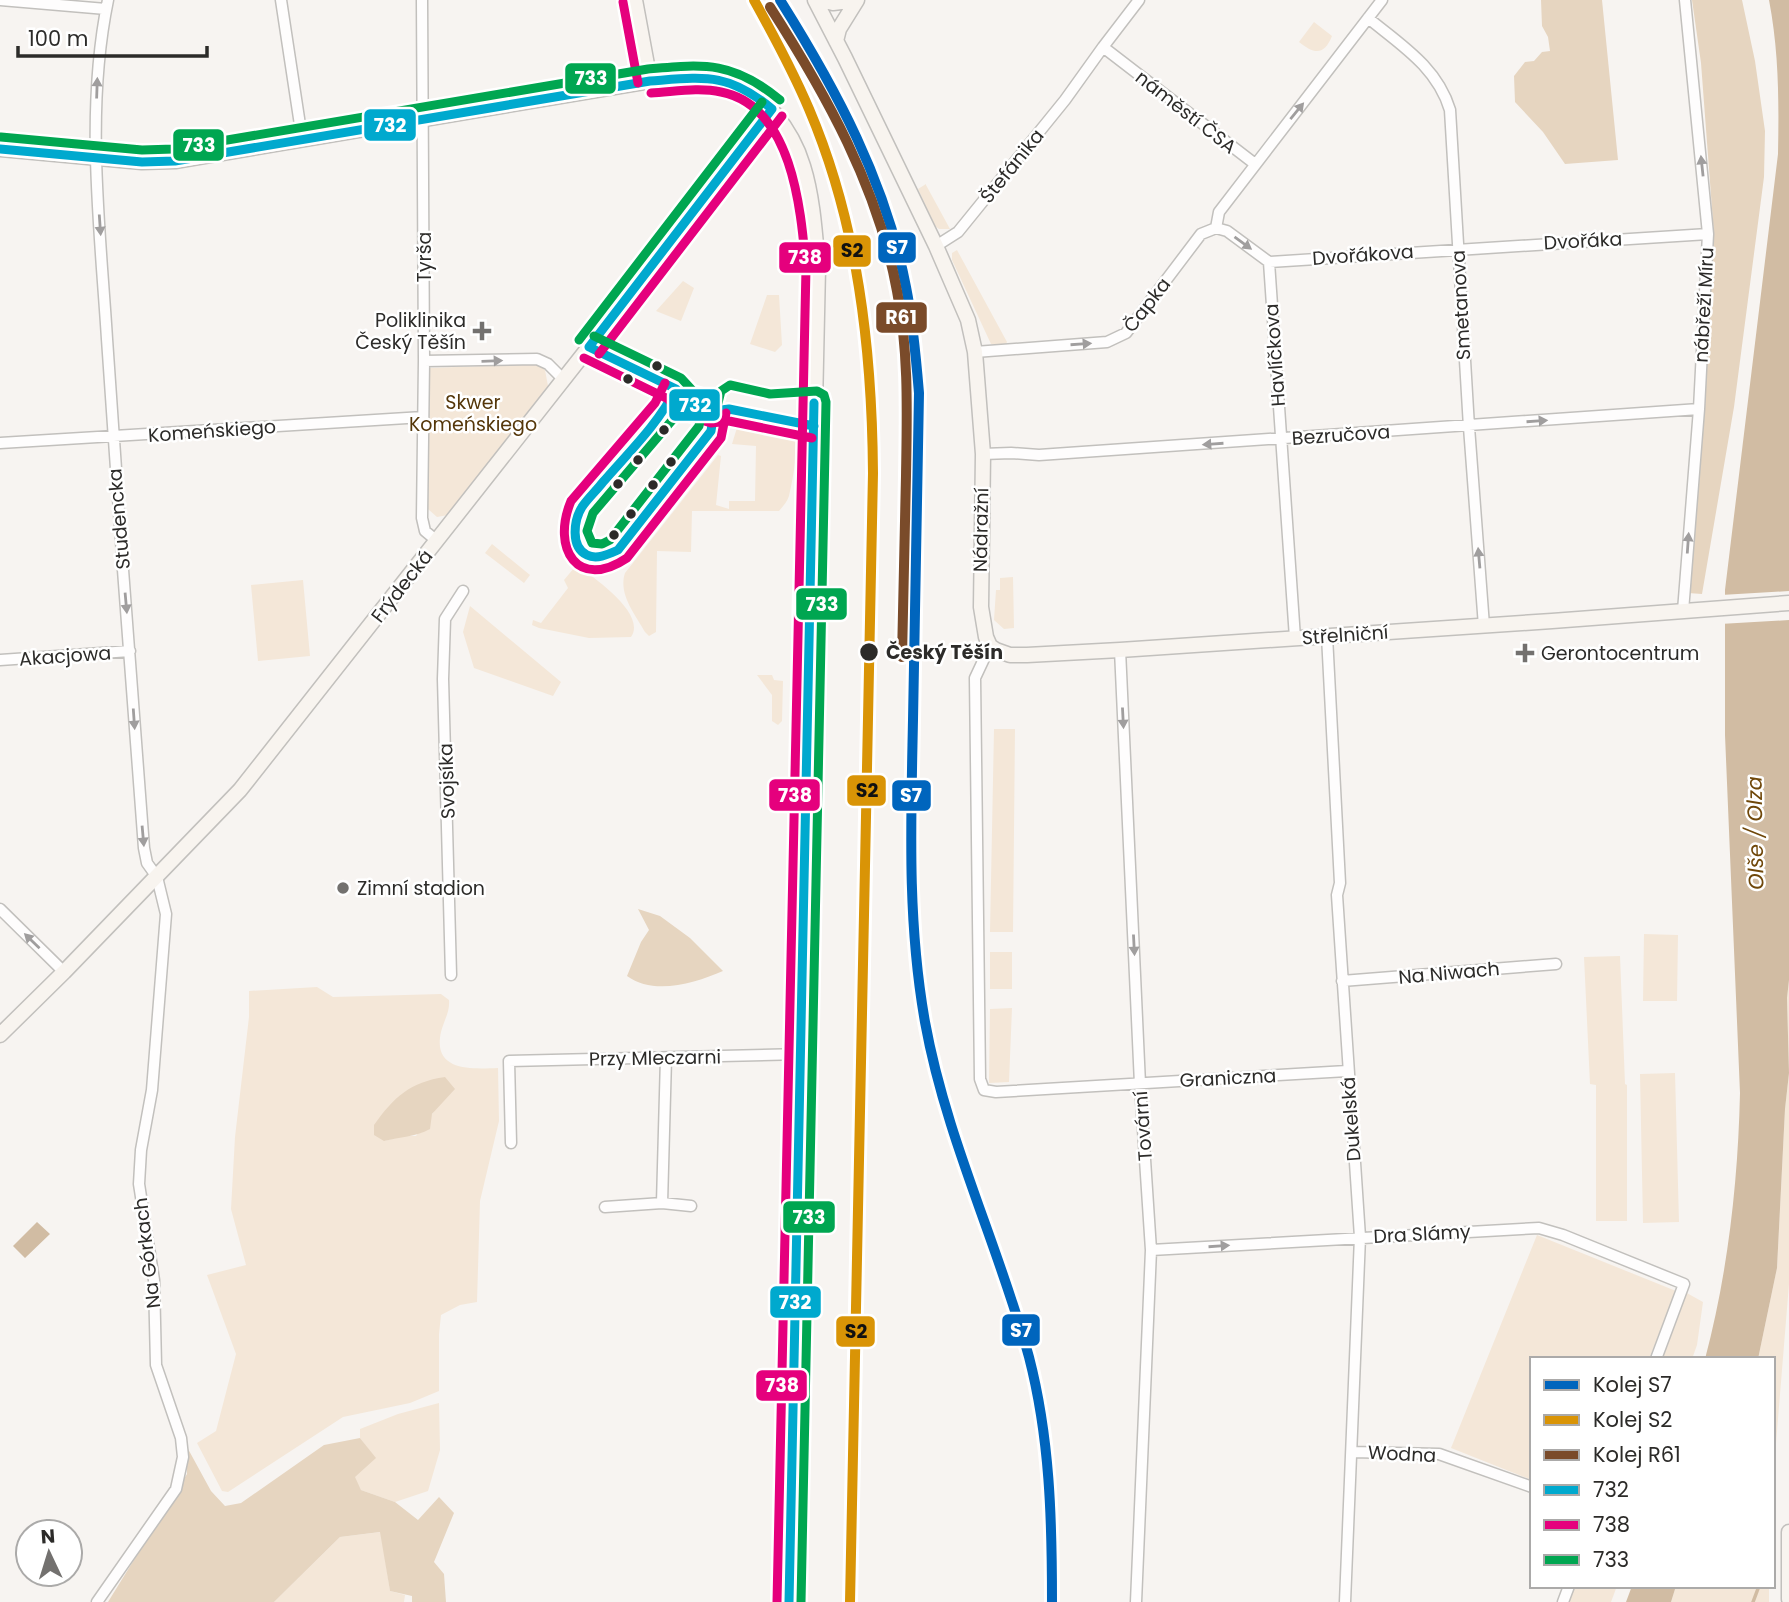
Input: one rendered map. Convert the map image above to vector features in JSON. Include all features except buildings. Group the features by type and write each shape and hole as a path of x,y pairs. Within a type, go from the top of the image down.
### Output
{"main road":[{"path":"635,0 650,81"},
{"name":"Nádražní","path":"814,0 936,246 968,320 975,352 983,454 981,607 990,646"},
{"path":"821,0 833,3 857,0"},
{"path":"836,41 839,29 857,0"},
{"path":"0,149 142,162 175,161 650,81 724,80 739,84 756,94 772,109 797,151 804,167 818,268 789,1602"},
{"name":"Frýdecká","path":"0,1035 240,790 772,109"},
{"name":"Střelniční","path":"990,646 1003,653 1019,655 1120,650 1789,603"},
{"path":"1789,1532 1789,1599"}],"street":[{"path":"0,0 107,5"},
{"path":"281,0 302,138"},
{"name":"Tyrša","path":"422,0 422,518 425,531 437,541"},
{"path":"1103,47 1139,0"},
{"name":"náměstí ČSA","path":"1103,47 1255,164 1382,0"},
{"name":"nábřeží Míru","path":"1684,611 1699,409 1708,233 1685,0"},
{"name":"Studencka","path":"107,5 97,81 96,157 113,437 144,848 147,863 157,877"},
{"name":"Smetanova","path":"1368,18 1426,65 1445,92 1450,110 1484,626"},
{"name":"Štefánika","path":"936,246 958,232 1065,100 1103,47"},
{"path":"1255,164 1220,212 1216,228 1227,231 1269,262"},
{"name":"Čapka","path":"975,352 1107,342 1121,338 1201,234 1216,228"},
{"name":"Dvořáka","path":"1458,248 1708,233"},
{"name":"Dvořákova","path":"1269,262 1458,248"},
{"name":"Havlíčkova","path":"1269,262 1295,638"},
{"path":"424,361 537,359 548,364 563,379"},
{"name":"Bezručova","path":"983,454 1039,455 1281,440 1699,409"},
{"name":"Komeńskiego","path":"0,443 423,417"},
{"name":"Svojsíka","path":"451,975 443,679 445,619 463,592"},
{"name":"Dukelská","path":"1326,636 1340,883 1337,895 1360,1237 1345,1602"},
{"name":"Graniczna","path":"990,646 975,678 980,1079 984,1090 1140,1084 1348,1071"},
{"name":"Tovární","path":"1120,650 1140,1084 1151,1250 1136,1602"},
{"name":"Akacjowa","path":"0,660 130,651"},
{"name":"Na Górkach","path":"97,1602 176,1489 183,1457 181,1438 156,1365 154,1280 139,1184 141,1150 152,1090 166,915 157,877"},
{"path":"0,909 64,972"},
{"name":"Na Niwach","path":"1342,981 1556,964"},
{"name":"Przy Mleczarni","path":"511,1143 509,1061 802,1054"},
{"path":"662,1203 666,1058"},
{"path":"606,1207 662,1203 691,1206"},
{"name":"Dra Slámy","path":"1151,1250 1539,1228 1563,1235 1684,1284 1657,1357"},
{"name":"Wodna","path":"1352,1452 1439,1454 1530,1486"}],"green space":[{"path":"1314,22 1332,36 1326,47 1318,51 1299,42"},
{"path":"926,184 950,229 939,229 935,226 918,189"},
{"path":"957,250 1006,344 991,344 952,260 952,253"},
{"path":"683,281 694,288 681,321 656,311"},
{"path":"767,295 779,295 782,345 775,352 750,344"},
{"name":"Skwer Komeńskiego","path":"537,364 545,370 548,386 448,515 437,517 428,509 430,368"},
{"path":"739,421 794,434 796,454 788,498 779,511 692,511 691,552 657,551 656,632 649,636 632,611 626,596 623,581 625,573 718,455 721,456 716,505 729,509 729,501 755,501 756,446 732,444"},
{"path":"492,544 530,575 524,583 485,553"},
{"path":"580,567 607,588 626,608 634,628 631,637 589,638 532,625 533,620 541,623 568,588 564,580 574,568"},
{"path":"1013,577 1014,628 1004,629 994,620 996,590 1000,590 1000,578"},
{"path":"303,580 310,656 258,661 251,585"},
{"path":"470,606 561,682 553,696 474,668 463,632"},
{"path":"757,675 772,675 774,680 783,681 782,721 778,725 772,721 772,695"},
{"path":"994,729 1015,729 1013,932 990,932"},
{"path":"1644,934 1678,935 1677,1001 1643,1001"},
{"path":"990,952 1012,952 1012,989 990,989"},
{"path":"1620,956 1627,1085 1627,1221 1596,1221 1596,1085 1590,1084 1584,957"},
{"path":"1789,980 1789,1073 1787,998"},
{"path":"317,987 333,997 441,994 449,1000 441,1032 442,1055 448,1061 466,1068 498,1068 499,1121 480,1201 477,1302 460,1305 441,1315 439,1391 410,1403 343,1417 228,1492 222,1491 197,1443 216,1431 236,1354 207,1275 246,1265 231,1209 235,1137 249,1017 249,991","holes":["454,1089 444,1098 416,1136 384,1141"]},
{"path":"1012,1008 1009,1082 989,1083 990,1009"},
{"path":"1675,1073 1679,1222 1643,1223 1640,1074"},
{"path":"1789,1073 1789,1284 1775,1456 1775,1357 1758,1357 1777,1268"},
{"path":"1537,1235 1676,1291 1650,1357 1530,1357 1530,1479 1451,1448"},
{"path":"1685,1292 1703,1302 1693,1357 1662,1357"},
{"path":"439,1403 440,1450 428,1491 395,1502 361,1490 354,1477 375,1458 360,1438 360,1429 398,1414"},
{"path":"381,1532 390,1591 405,1595 404,1602 274,1602 340,1537"},
{"path":"1573,1588 1616,1588 1611,1602 1568,1602"},
{"path":"1675,1588 1769,1588 1769,1602 1671,1602"}],"shaded area":[{"path":"1541,0 1602,0 1618,160 1565,164 1543,132 1515,102 1514,76 1525,62 1534,61 1542,52 1550,51 1548,37 1542,26"},
{"path":"1692,0 1742,0 1755,61 1765,131 1764,177 1734,407 1702,594 1688,593 1714,235 1701,63"},
{"path":"638,909 660,916 690,938 723,971 675,986 649,985 627,976 649,930"},
{"path":"445,1077 455,1089 432,1114 430,1129 384,1141 374,1135 374,1125 404,1092 422,1083"},
{"path":"360,1438 376,1458 355,1477 361,1490 395,1502 418,1520 439,1497 454,1513 434,1562 444,1574 446,1602 412,1602 412,1596 390,1591 380,1532 340,1537 274,1602 108,1602 187,1474 187,1447 211,1491 225,1506 241,1503 324,1445"}],"water":[{"name":"Olše / Olza","path":"1769,0 1789,0 1789,1073 1777,1268 1758,1357 1705,1357 1726,1260 1739,1126 1740,1093 1725,735 1725,590 1778,154 1775,39"},
{"path":"37,1222 50,1234 25,1258 13,1246"},
{"path":"1631,1588 1675,1588 1671,1602 1626,1602"}],"pier":[{"path":"1789,591 1789,620 1720,624 1721,595"}],"waterway":[{"path":"1753,1602 1758,1588"}],"rail line":[{"name":"S2","path":"754,0 809,109 840,197 859,288 872,426 850,1602"},
{"name":"S7","path":"780,0 839,102 872,174 897,248 908,300 919,393 911,833 919,984 934,1065 946,1107 1003,1273 1036,1387 1046,1448 1052,1602"},
{"name":"R61","path":"770,7 811,73 863,178 877,215 897,291 904,337 907,406 902,657"}],"transit line":[{"name":"738","path":"623,2 638,83"},
{"name":"733","path":"1,137 142,150 174,149 648,69 686,66 733,72 748,78 780,100"},
{"name":"732","path":"0,149 142,162 175,161 650,81 686,78 715,80 742,88 772,109"},
{"name":"738","path":"651,93 695,90 721,92 745,101 764,117 789,164 801,218 806,268 777,1602"},
{"name":"733","path":"579,340 762,102"},
{"name":"732","path":"589,347 772,109"},
{"name":"738","path":"599,354 782,116"},
{"name":"733","path":"594,336 681,378 693,391 706,395"},
{"name":"732","path":"589,347 676,389 686,402 714,411 729,409 814,426"},
{"name":"738","path":"584,358 668,399 682,414 711,423 729,421 812,438"},
{"name":"738","path":"665,383 655,403 571,501 564,535 573,560 582,567 595,570 610,567 627,558 721,438 726,413"},
{"name":"733","path":"717,407 721,391 730,385 770,394 817,391 824,395 826,402 801,1602"},
{"name":"732","path":"676,389 652,426 582,507 575,533 578,546 587,555 599,557 618,550 711,431 714,411"},
{"name":"733","path":"687,395 674,418 593,513 587,531 592,543 602,544 610,540 699,426 702,409"},
{"name":"732","path":"789,1602 814,403"}],"place":[{"name":"Poliklinika Český Těšín","path":"482,331"},
{"name":"Český Těšín","path":"869,652"},
{"name":"Gerontocentrum","path":"1525,653"},
{"name":"Zimní stadion","path":"343,888"}]}
